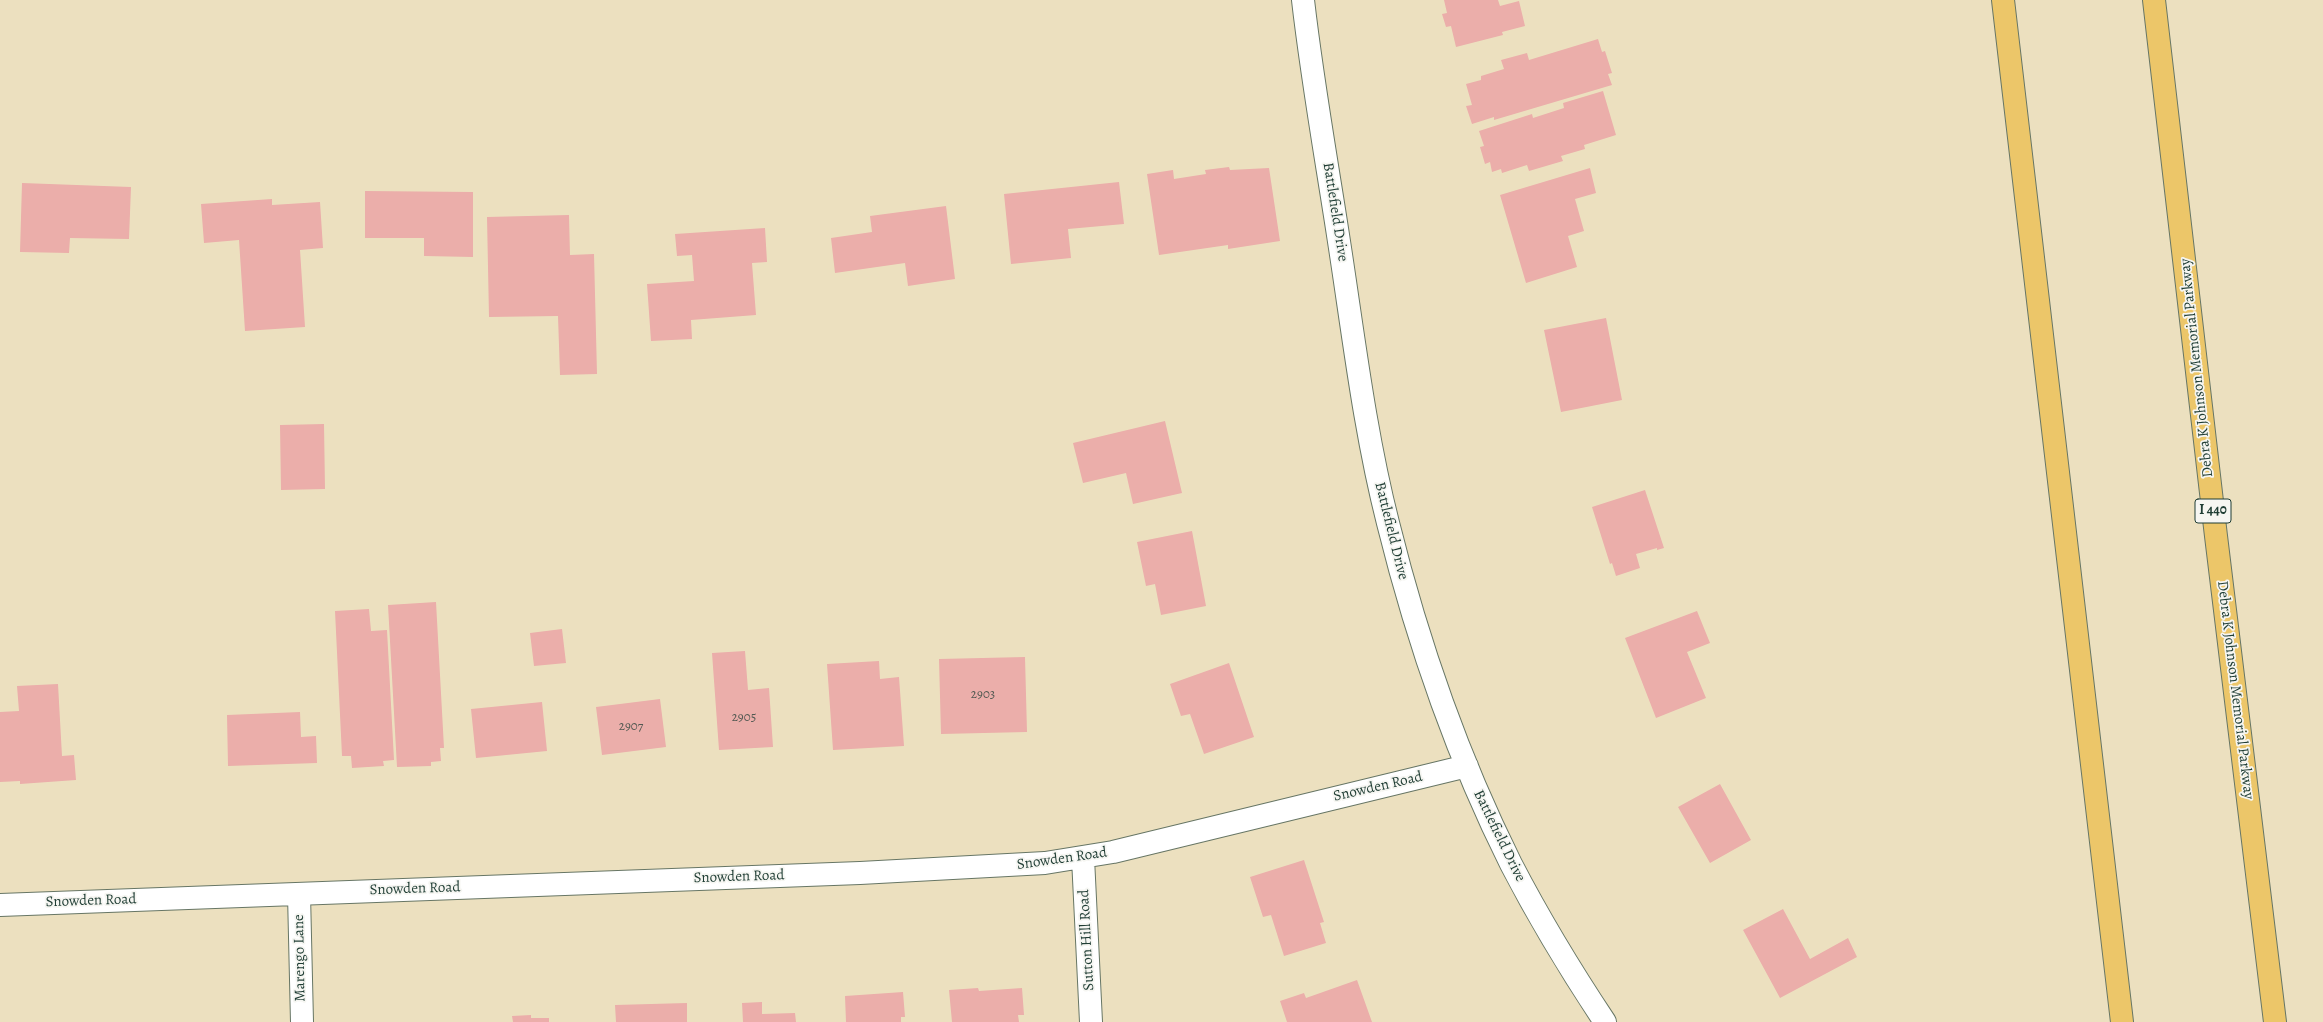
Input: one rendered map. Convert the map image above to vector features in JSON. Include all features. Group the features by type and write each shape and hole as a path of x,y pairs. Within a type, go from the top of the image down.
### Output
{"highway":[{"path":"2003,0 2122,1022"},
{"name":"Debra K Johnson Memorial Parkway","path":"2154,0 2216,536 2275,1022"}],"street":[{"name":"Battlefield Drive","path":"1302,0 1354,339 1379,483 1394,548 1421,641 1467,766 1492,825 1531,901 1605,1022"},
{"name":"Snowden Road","path":"0,905 1005,866 1083,858 1467,766"},
{"name":"Sutton Hill Road","path":"1083,858 1091,1022"},
{"name":"Marengo Lane","path":"299,894 302,1022"}],"building":[{"path":"1444,0 1498,0 1500,6 1519,1 1525,26 1502,32 1503,35 1456,47 1451,26 1446,27 1442,14 1447,13"},
{"path":"1598,39 1602,52 1605,51 1612,73 1608,74 1612,85 1494,120 1494,117 1472,124 1466,106 1472,105 1466,84 1481,80 1481,76 1504,69 1501,60 1527,53 1529,60"},
{"path":"1603,91 1616,135 1584,145 1585,149 1561,156 1563,161 1529,171 1527,165 1502,173 1501,169 1492,172 1490,162 1485,164 1480,147 1484,146 1479,131 1532,114 1533,118 1564,108 1563,103"},
{"path":"1229,167 1230,170 1269,168 1280,241 1228,249 1228,245 1159,255 1147,174 1173,170 1174,179 1206,174 1205,170"},
{"path":"1590,168 1596,193 1575,199 1584,231 1568,236 1577,267 1526,283 1500,195"},
{"path":"1119,182 1124,224 1068,229 1071,258 1011,264 1004,194"},
{"path":"22,183 131,187 129,239 70,238 69,253 20,252"},
{"path":"365,191 473,192 473,257 424,256 424,238 365,238"},
{"path":"272,199 272,205 320,202 323,248 300,250 305,327 245,331 239,240 204,243 201,204"},
{"path":"946,206 955,279 908,286 905,263 835,273 831,238 872,232 870,216"},
{"path":"569,215 570,255 594,254 597,374 560,375 558,316 489,317 487,217"},
{"path":"765,228 767,262 752,263 756,315 691,320 692,339 651,341 647,284 694,281 692,255 677,256 675,234"},
{"path":"1606,318 1622,400 1561,412 1544,330"},
{"path":"1165,421 1182,493 1133,504 1126,473 1083,483 1073,443"},
{"path":"324,424 325,489 281,490 280,425"},
{"path":"1645,490 1664,548 1657,550 1657,548 1636,554 1640,568 1616,576 1612,563 1610,564 1592,507"},
{"path":"1192,531 1206,606 1161,615 1155,584 1146,586 1137,542"},
{"path":"436,602 444,748 440,748 441,761 431,762 431,766 397,767 388,605"},
{"path":"369,609 371,631 387,630 394,760 383,761 384,766 352,768 351,756 342,756 335,611"},
{"path":"1697,611 1710,643 1687,652 1706,698 1656,718 1625,638"},
{"path":"562,629 566,663 534,666 530,633"},
{"path":"745,651 748,690 769,688 773,747 719,750 712,653"},
{"path":"1025,657 1027,732 941,734 939,659"},
{"path":"879,661 880,679 899,677 904,746 833,750 827,664"},
{"path":"1229,663 1254,737 1204,754 1190,714 1181,716 1170,684"},
{"path":"58,684 62,756 74,755 76,780 20,784 20,781 0,782 0,712 19,711 17,686"},
{"path":"660,699 666,747 602,755 596,707"},
{"path":"542,702 547,751 476,758 471,709"},
{"path":"300,712 301,737 316,736 317,763 228,766 227,715"},
{"path":"1720,784 1751,840 1710,863 1678,807"},
{"path":"1304,860 1324,922 1320,923 1326,943 1284,956 1271,915 1263,917 1250,877"},
{"path":"1783,909 1810,959 1848,938 1857,957 1780,998 1743,930"},
{"path":"1357,980 1372,1022 1287,1022 1280,1001 1304,993 1306,998"},
{"path":"978,988 979,991 1022,988 1024,1015 1018,1015 1019,1022 952,1022 949,990"},
{"path":"903,992 905,1017 901,1017 901,1022 846,1022 845,996"},
{"path":"762,1002 762,1014 795,1013 796,1022 743,1022 742,1003"},
{"path":"687,1003 687,1022 616,1022 615,1005"},
{"path":"531,1015 531,1018 549,1018 549,1022 513,1022 512,1016"}]}
